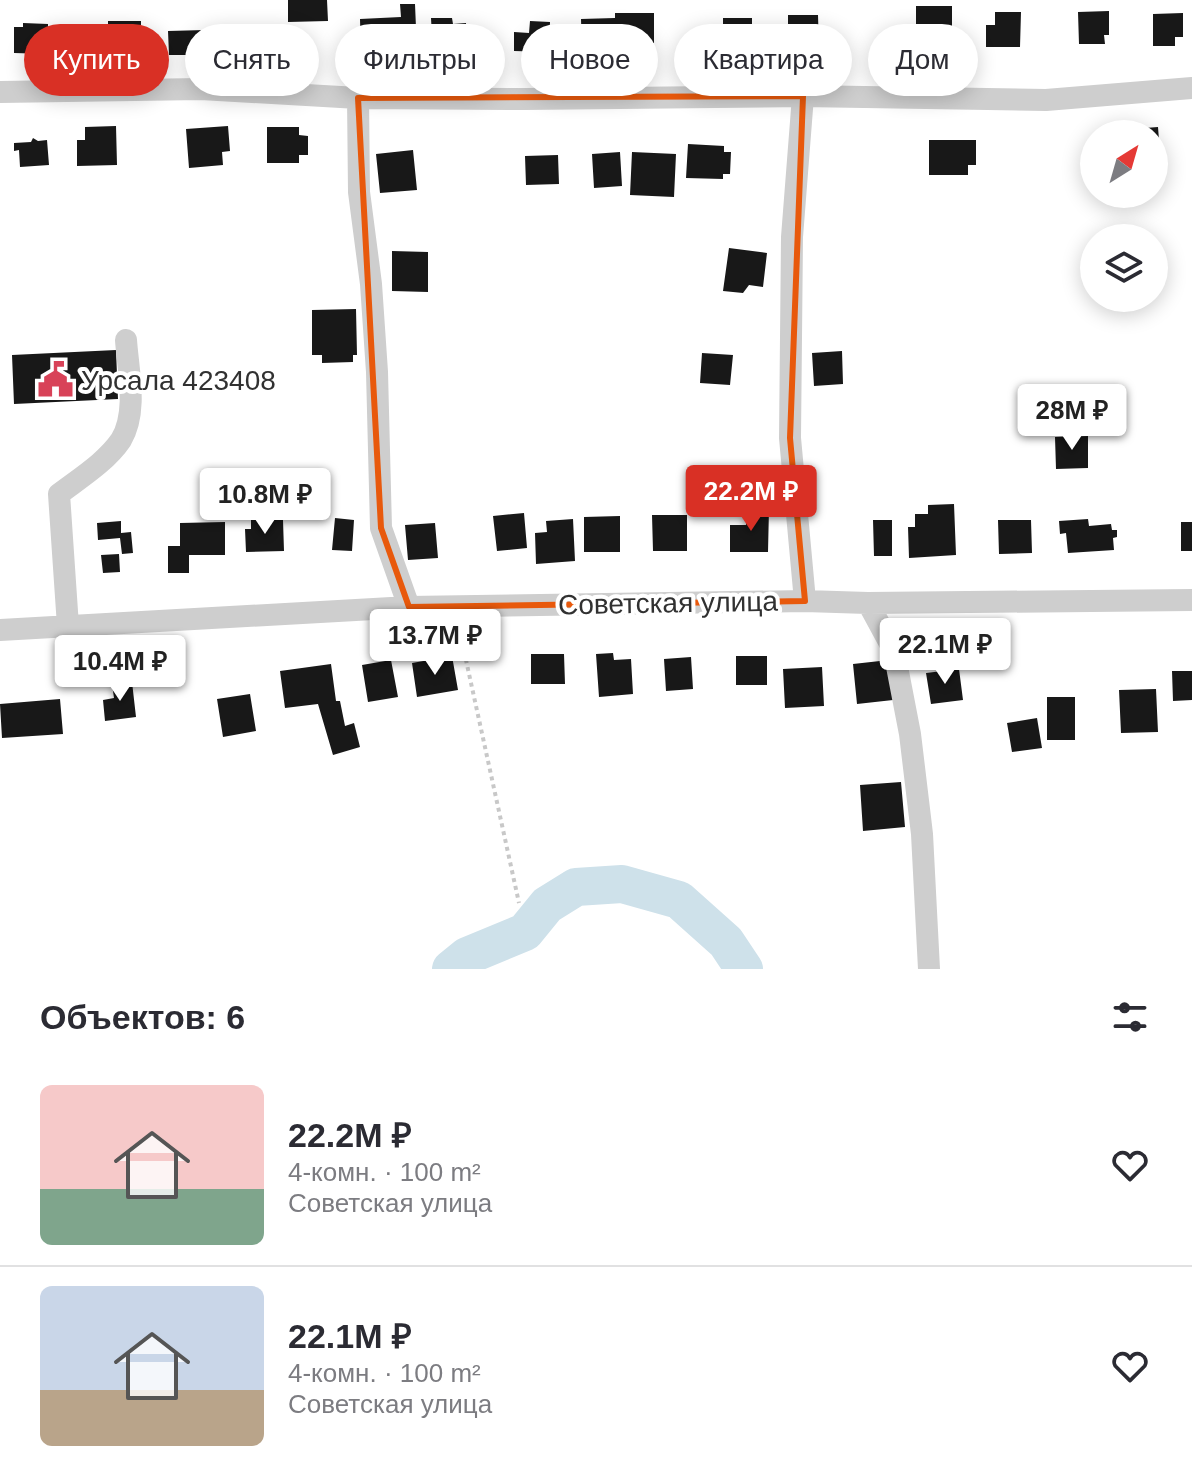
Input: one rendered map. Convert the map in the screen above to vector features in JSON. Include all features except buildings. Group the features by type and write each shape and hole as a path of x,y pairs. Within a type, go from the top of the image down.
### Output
{"street":[{"path":"0,92 201,89 358,98 803,96 1046,100 1192,88"},
{"path":"803,96 792,237 790,438 805,601"},
{"path":"358,98 359,192 371,284 377,372 381,528 409,607"},
{"path":"68,626 59,494 103,459 122,439 131,403 126,340"},
{"name":"Советская улица","path":"0,630 409,607 805,601 1192,600"},
{"path":"868,603 894,651 910,734 922,834 929,969"}],"path":[{"path":"454,606 519,903"}],"highlighted area":[{"path":"803,96 790,438 805,601 409,607 381,528 358,98"}],"waterway":[{"path":"451,969 467,956 525,932 547,905 576,887 622,884 679,900 726,942 744,969"}],"place":[{"name":"Урсала 423408","path":"55,380"}]}
